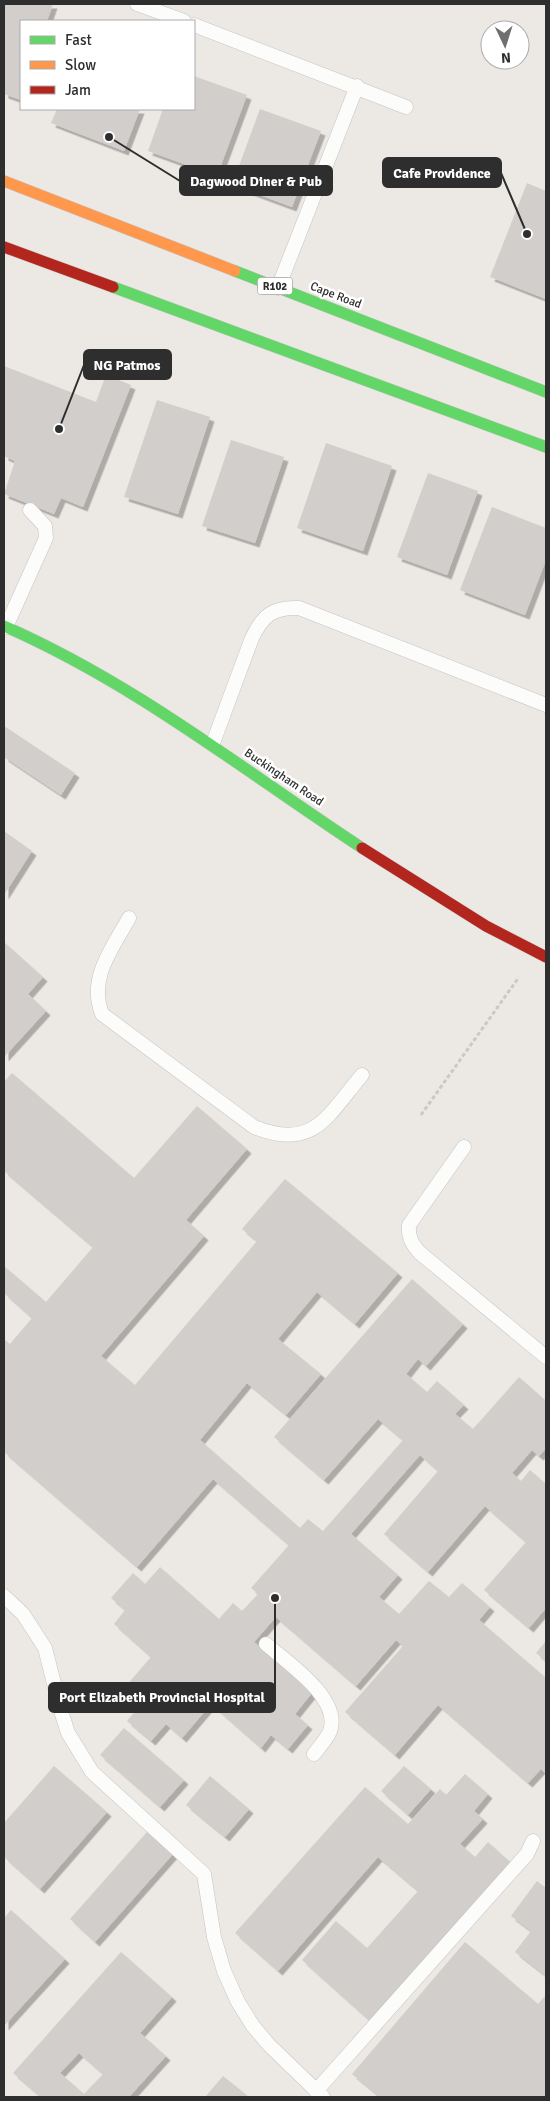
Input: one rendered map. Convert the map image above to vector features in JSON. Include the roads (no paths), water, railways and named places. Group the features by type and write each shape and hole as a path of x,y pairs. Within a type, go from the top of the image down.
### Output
{"main road":[{"name":"Cape Road","path":"4,181 546,392"},
{"path":"4,247 546,447"},
{"name":"Buckingham Road","path":"5,626 73,660 147,702 213,744 242,766 399,871 471,917 541,955"}],"lane":[{"path":"137,4 181,20"},
{"path":"195,25 357,86 406,107"},
{"path":"278,288 357,86"},
{"path":"5,626 46,538 45,526 30,510"},
{"path":"213,744 252,638 260,622 271,612 285,607 299,608 546,705"},
{"path":"129,918 101,970 97,985 98,1002 102,1014 254,1128 273,1135 294,1136 310,1132 326,1119 362,1075"},
{"path":"464,1147 409,1225 408,1235 412,1244 420,1253 546,1357"},
{"path":"4,1596 23,1614 45,1648 68,1733 92,1772 204,1874 214,1937 224,1971 238,2002 253,2026 269,2045 320,2094 527,1854 533,1841"},
{"path":"266,1644 322,1694 328,1706 331,1720 330,1731 314,1754"}],"place":[{"name":"Dagwood Diner & Pub","path":"109,137"},
{"name":"Cafe Providence","path":"527,234"},
{"name":"NG Patmos","path":"59,429"},
{"name":"Port Elizabeth Provincial Hospital","path":"275,1598"}]}
